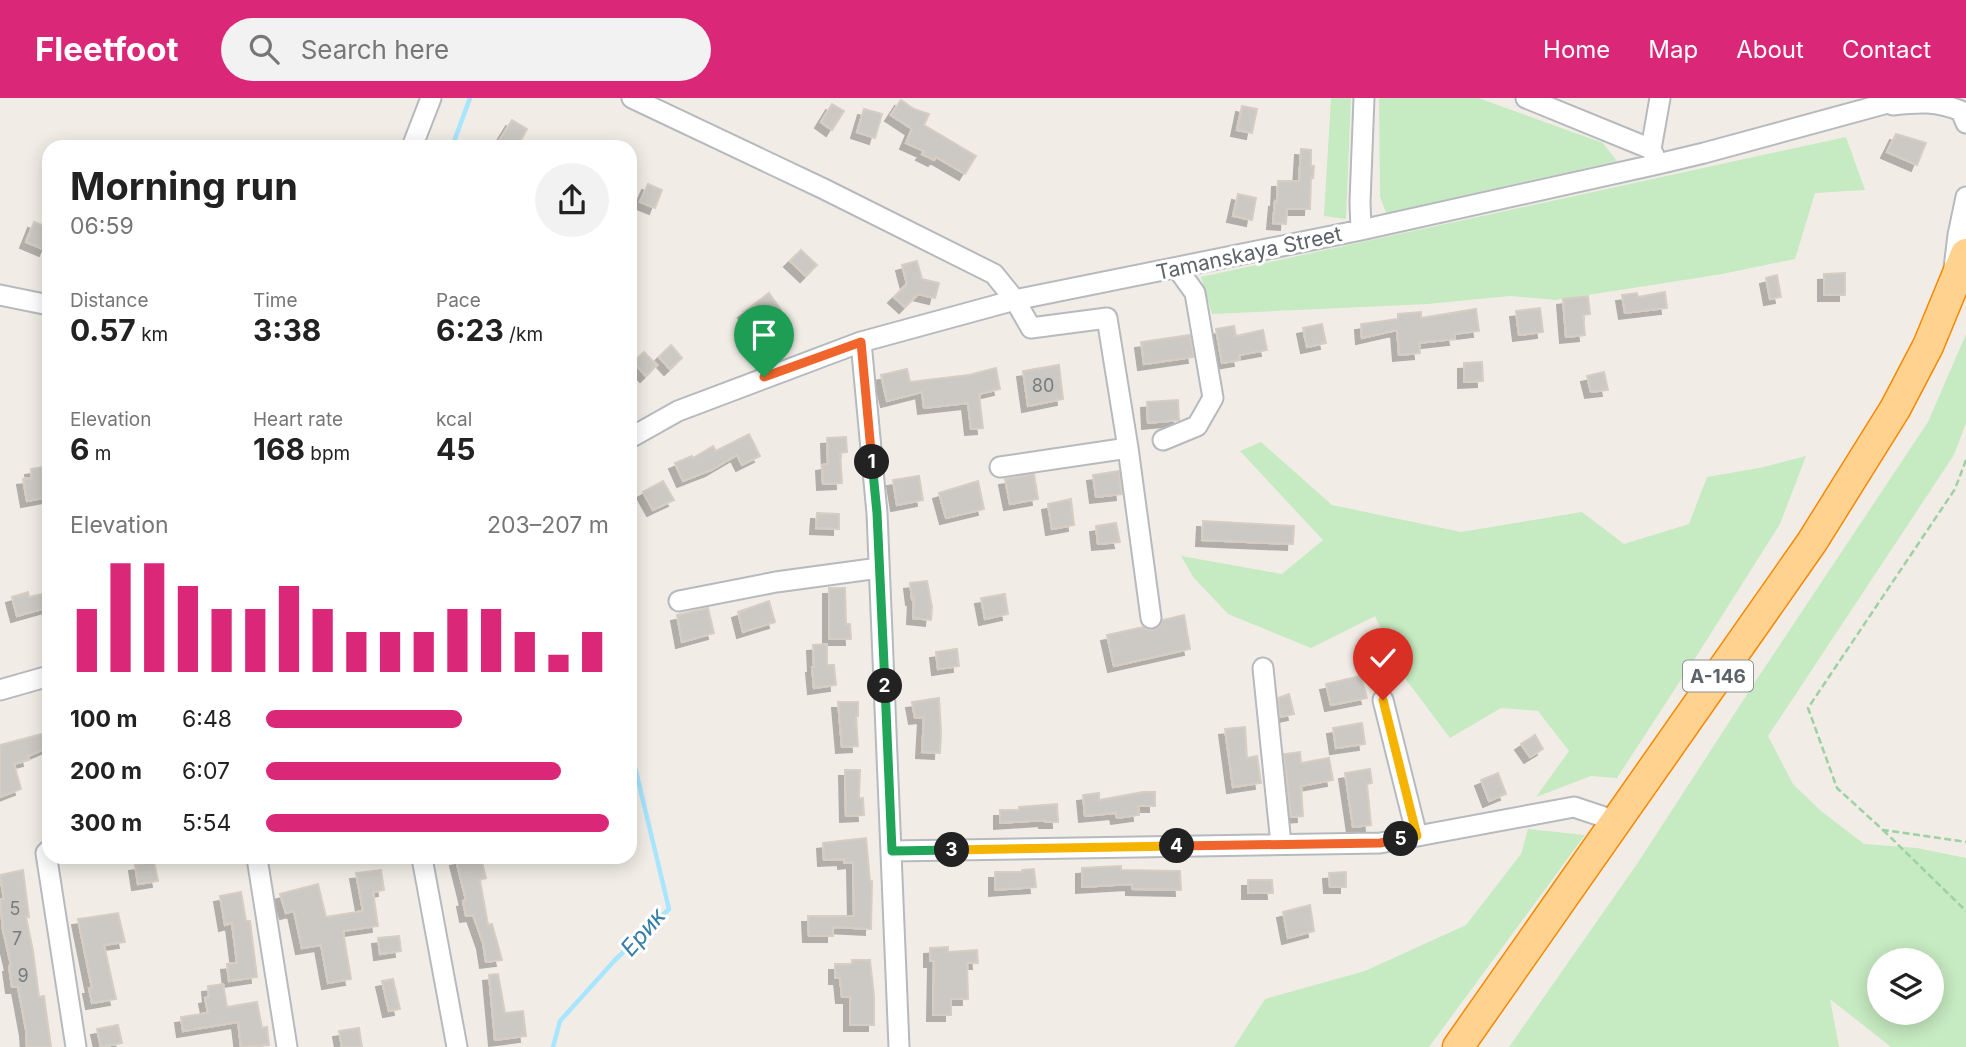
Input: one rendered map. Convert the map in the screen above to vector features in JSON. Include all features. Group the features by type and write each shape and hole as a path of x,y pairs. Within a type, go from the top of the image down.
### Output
{"highway":[{"name":"А-146","path":"1458,1047 1812,542 1895,409 1928,345 1966,254"}],"street":[{"path":"415,140 431,98"},
{"path":"632,98 824,189 993,274 1015,300 1031,327 1107,318 1151,618"},
{"path":"1361,230 1364,98"},
{"path":"1526,98 1654,157 1660,98"},
{"path":"1875,107 1894,98"},
{"name":"Tamanskaya Street","path":"637,434 678,411 861,342 1015,300 1361,230 1654,157 1704,153 1906,98"},
{"path":"1875,107 1920,102 1943,104 1961,111 1966,123"},
{"path":"1952,290 1958,235 1966,197"},
{"path":"1163,440 1197,426 1213,398 1195,293 1177,268"},
{"path":"0,295 42,304"},
{"path":"861,342 880,568 899,1047"},
{"path":"1000,467 1128,448"},
{"path":"679,601 776,582 880,568"},
{"path":"1263,668 1281,844"},
{"path":"0,690 42,678"},
{"path":"1383,700 1417,836"},
{"path":"892,851 1380,843 1573,807 1616,821"},
{"path":"48,864 76,1047"},
{"path":"258,864 287,1047"},
{"path":"423,864 457,1047"}],"path":[{"path":"1966,460 1955,489 1808,708 1837,788 1966,911"},
{"path":"1884,830 1966,842"}],"green space":[{"path":"1331,98 1351,98 1346,219 1324,216"},
{"path":"1379,98 1478,98 1603,143 1617,161 1386,213 1380,196"},
{"path":"1846,137 1865,190 1815,193 1795,259 1722,274 1556,300 1510,296 1428,304 1212,314 1201,277"},
{"path":"1966,334 1966,423 1954,455 1768,736 1793,784 1821,811 1864,844 1917,848 1966,858 1966,1047 1891,1047 1830,999 1839,1047 1509,1047 1637,864 1928,422"},
{"path":"1261,442 1332,505 1461,532 1582,512 1624,544 1689,524 1707,477 1806,456 1780,524 1617,778 1591,776 1536,797 1569,751 1538,711 1501,708 1450,738 1401,673 1375,616 1311,648 1228,614 1194,578 1181,556 1282,574 1323,540 1240,451"},
{"path":"1528,829 1585,835 1429,1047 1234,1047 1265,999 1365,971 1466,925 1521,854"}],"building":[{"path":"901,100 914,109 929,114 924,125 976,156 965,174 936,157 934,160 922,154 924,151 906,143 912,129 891,115"},
{"path":"832,104 844,111 832,130 821,122"},
{"path":"1242,106 1257,109 1252,133 1237,130"},
{"path":"864,109 882,114 875,138 857,132"},
{"path":"512,120 527,129 521,140 500,140"},
{"path":"1896,134 1926,143 1917,165 1887,152"},
{"path":"1301,149 1311,150 1311,166 1314,166 1310,209 1287,209 1286,224 1273,223 1278,181 1299,181"},
{"path":"648,184 662,190 655,208 640,202"},
{"path":"1238,194 1256,198 1252,220 1233,216"},
{"path":"34,222 42,225 42,249 26,242"},
{"path":"801,250 817,265 806,276 790,261"},
{"path":"917,261 922,279 939,283 935,298 918,294 905,307 894,297 907,284 902,265"},
{"path":"1845,273 1845,295 1824,295 1824,274"},
{"path":"1777,275 1781,297 1770,299 1766,278"},
{"path":"1665,292 1667,308 1625,313 1622,295 1637,293 1638,297"},
{"path":"769,293 781,310 756,328 744,312"},
{"path":"1588,296 1590,314 1583,315 1585,335 1566,337 1563,299"},
{"path":"1540,308 1543,332 1519,335 1516,311"},
{"path":"1476,309 1479,331 1454,334 1455,339 1419,343 1420,353 1399,355 1397,330 1362,338 1361,324 1398,319 1398,314 1421,312 1421,318"},
{"path":"1322,324 1326,343 1307,347 1303,328"},
{"path":"1234,326 1236,336 1263,330 1267,350 1239,355 1240,360 1222,363 1216,329"},
{"path":"1190,335 1194,357 1144,364 1141,342"},
{"path":"671,345 682,358 670,369 659,357"},
{"path":"644,352 657,365 646,376 637,366 637,358"},
{"path":"1482,362 1483,381 1464,382 1464,363"},
{"path":"1059,365 1063,399 1028,406 1023,371"},
{"path":"996,368 1000,389 979,394 983,428 971,429 968,403 924,408 922,392 887,401 881,375 907,369 910,382 969,375"},
{"path":"1604,372 1608,390 1591,392 1587,376"},
{"path":"1178,400 1179,420 1148,423 1147,402"},
{"path":"749,434 760,456 742,465 737,455 711,470 683,481 675,463 692,456 693,458 713,446 716,451"},
{"path":"846,437 847,452 840,453 842,483 823,484 822,465 828,464 827,438"},
{"path":"42,467 42,498 27,501 23,479 32,478 31,469"},
{"path":"1119,471 1122,494 1096,497 1093,475"},
{"path":"1034,474 1038,499 1010,504 1005,479"},
{"path":"919,476 923,500 897,505 893,480"},
{"path":"663,481 674,500 653,510 643,492"},
{"path":"978,481 984,509 946,518 939,493"},
{"path":"1071,499 1074,525 1052,529 1048,504"},
{"path":"817,513 839,514 839,529 816,528"},
{"path":"1203,521 1294,526 1293,544 1202,540"},
{"path":"1116,523 1120,542 1098,544 1096,526"},
{"path":"927,581 932,607 931,620 913,618 914,598 912,599 910,583"},
{"path":"829,588 845,588 846,624 850,624 851,639 829,639"},
{"path":"28,592 29,597 42,594 42,609 17,616 12,597"},
{"path":"1005,594 1008,614 985,619 981,598"},
{"path":"769,601 775,622 743,632 738,612"},
{"path":"708,608 714,633 682,642 677,615"},
{"path":"1184,615 1190,649 1114,666 1107,635 1143,627 1153,630 1159,627 1163,620"},
{"path":"827,644 827,665 834,665 836,685 814,688 813,645"},
{"path":"957,649 959,666 938,669 936,652"},
{"path":"1361,676 1367,698 1331,705 1326,684"},
{"path":"1289,694 1294,714 1280,717 1278,698"},
{"path":"939,698 940,753 922,752 924,717 915,718 912,702"},
{"path":"838,702 858,702 858,746 842,747"},
{"path":"1362,723 1365,744 1336,748 1333,728"},
{"path":"1245,727 1247,758 1257,756 1261,783 1233,787 1225,729"},
{"path":"42,734 42,750 28,756 29,760 14,764 21,789 0,797 0,745"},
{"path":"1535,735 1543,749 1530,757 1521,744"},
{"path":"1300,752 1301,763 1329,758 1333,780 1301,786 1303,816 1291,817 1284,754"},
{"path":"1370,769 1372,783 1367,784 1371,825 1353,827 1345,773"},
{"path":"845,770 860,770 859,798 863,798 864,815 846,816"},
{"path":"1498,773 1506,794 1489,801 1481,780"},
{"path":"1155,792 1155,806 1138,806 1139,815 1117,818 1116,813 1085,816 1083,795 1099,793 1099,800"},
{"path":"1057,804 1058,822 1045,820 1000,823 1000,810"},
{"path":"866,838 872,881 871,929 833,927 833,936 809,936 808,916 854,916 853,862 844,863 844,859 824,860 823,843"},
{"path":"154,864 158,881 138,884 135,865"},
{"path":"457,864 482,864 486,878 480,880 488,925 492,924 502,960 486,962 483,943 473,915 466,916 463,901 466,900"},
{"path":"1121,866 1121,870 1180,871 1181,890 1132,889 1132,884 1082,887 1082,868"},
{"path":"1034,869 1036,887 995,890 995,872"},
{"path":"23,870 29,917 26,917 39,997 44,996 51,1047 27,1047 18,987 12,987 11,965 3,930 0,899 4,899 0,875"},
{"path":"381,870 384,890 373,892 378,926 343,931 351,979 328,983 321,945 302,948 294,911 286,913 280,894 318,884 326,917 363,911 356,873"},
{"path":"1346,872 1346,887 1330,887 1329,873"},
{"path":"1248,880 1272,880 1273,893 1248,893"},
{"path":"241,892 246,921 250,921 257,977 229,981 227,964 237,963 232,923 225,925 220,896"},
{"path":"1310,905 1314,931 1288,938 1283,912"},
{"path":"118,913 125,942 104,945 116,999 92,1003 89,988 92,988 78,919"},
{"path":"399,936 401,951 380,954 378,938"},
{"path":"948,947 948,952 977,950 978,963 967,963 968,999 951,999 951,1015 933,1015 934,961 930,961 930,948"},
{"path":"852,960 870,960 874,1025 850,1025 850,997 842,997 840,978 835,978 835,964 852,964"},
{"path":"498,974 505,1013 523,1011 526,1036 495,1040 489,975"},
{"path":"393,979 400,1009 389,1011 382,981"},
{"path":"223,984 227,1007 257,1002 262,1028 267,1027 269,1045 241,1047 238,1022 183,1031 181,1017 208,1013 205,998 209,997 208,986"},
{"path":"118,1025 122,1043 101,1047 97,1029"},
{"path":"359,1028 362,1047 342,1047 339,1031"}],"waterway":[{"name":"Ерик","path":"455,140 470,98"},
{"name":"Ерик","path":"553,1047 560,1021 615,960 669,909 637,776"}],"route":[{"path":"764,377 861,342 877,513 892,851 1380,843 1417,836 1383,700"}]}
